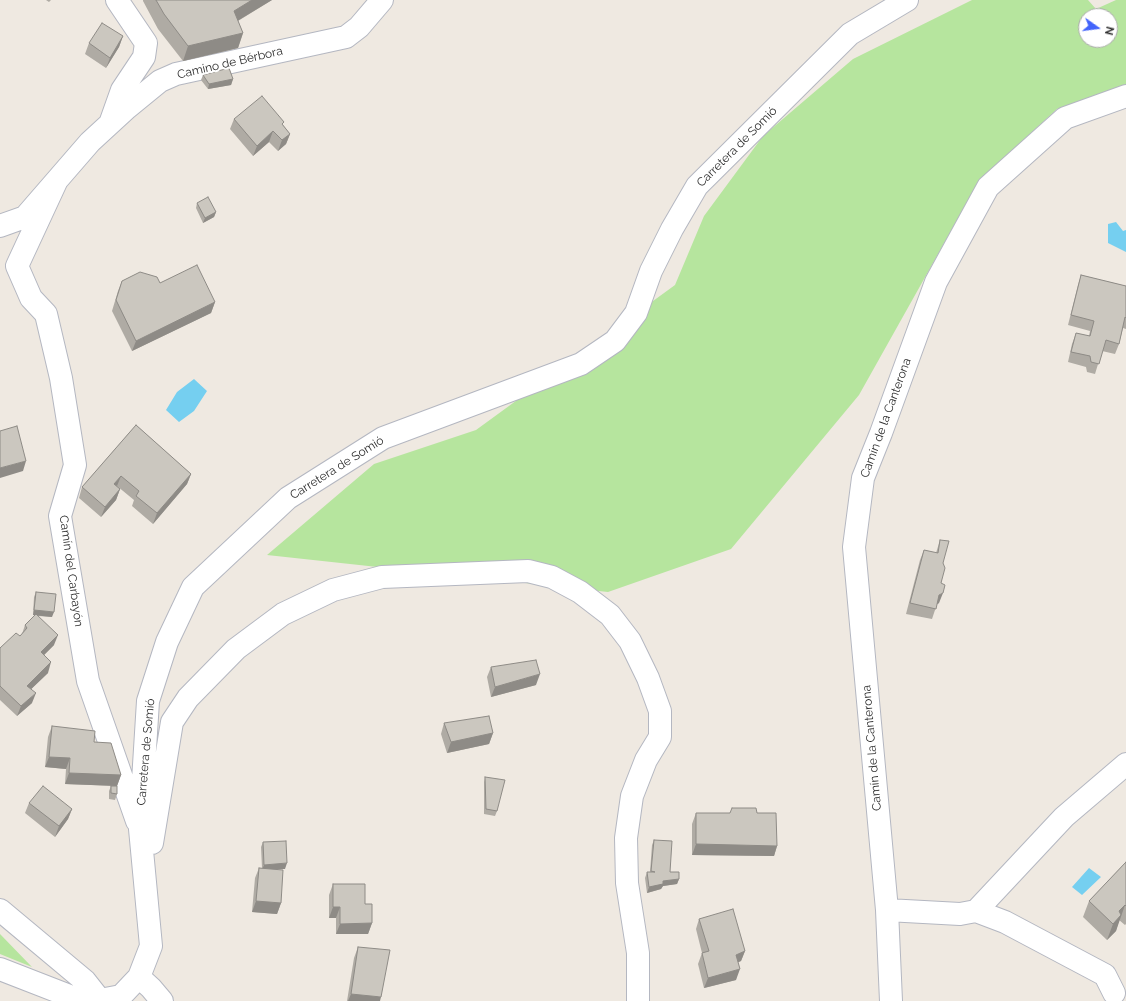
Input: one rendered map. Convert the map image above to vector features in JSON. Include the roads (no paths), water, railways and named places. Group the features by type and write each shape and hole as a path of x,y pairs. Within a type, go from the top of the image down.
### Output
{"street":[{"path":"110,124 122,90 144,57 146,43 117,0"},
{"name":"Carretera de Somió","path":"0,969 72,997 100,1000 121,996 139,977 151,946 140,829 148,701 168,642 194,587 288,498 383,438 581,364 615,340 636,313 651,271 672,229 697,186 850,34 907,0"},
{"name":"Camino de Bérbora","path":"0,226 25,217 90,142 160,81 176,74 346,37 359,27 376,3"},
{"name":"Camín de la Canterona","path":"891,1001 887,910 854,547 863,478 936,282 988,186 1065,118 1126,96"},
{"name":"Camín del Carbayón","path":"56,182 17,266 31,298 46,314 61,378 75,465 60,516 88,681 140,829"},
{"path":"145,886 172,722 188,698 236,649 283,614 333,590 382,577 528,572 552,577 580,592 610,615 630,641 648,678 660,711 660,737 646,760 632,796 626,838 627,883 638,953 638,1001"},
{"path":"976,911 1064,817 1126,764"},
{"path":"0,910 85,981 100,1000"},
{"path":"887,910 960,914 976,911 1005,922 1105,975 1114,993"},
{"path":"139,977 152,988 162,1001"}],"water":[{"path":"1116,222 1123,231 1126,230 1126,252 1108,243 1108,224"},
{"path":"194,379 207,391 194,411 179,422 166,410 177,392"},
{"path":"1089,868 1101,877 1082,895 1072,887"}]}
